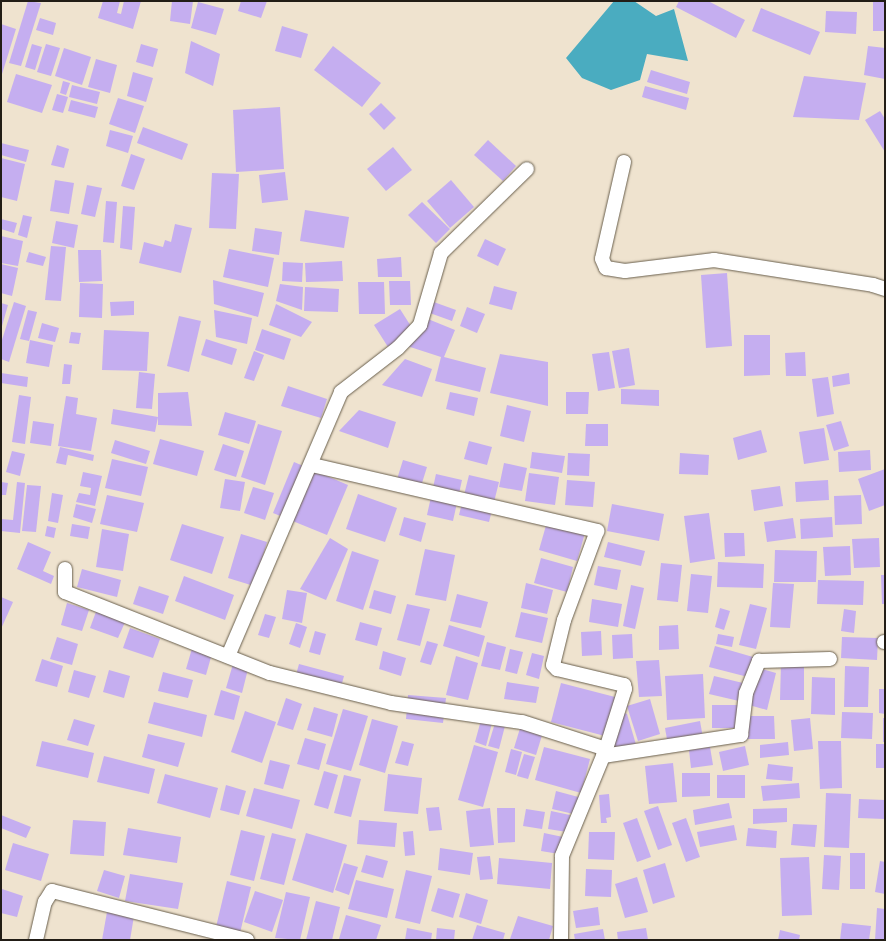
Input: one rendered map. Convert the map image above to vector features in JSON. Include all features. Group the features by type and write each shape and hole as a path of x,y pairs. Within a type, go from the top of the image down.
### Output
{"street":[{"path":"624,162 602,259 606,268 625,271 714,260 873,285 885,289"},
{"path":"228,656 312,465 341,392 398,348 420,324 441,253 527,169"},
{"path":"312,465 597,532 564,620 553,665 557,669 624,685 604,752 562,856 561,940"},
{"path":"65,569 65,592 270,673 391,704 522,722 604,752 741,735 746,693 760,661 830,659"},
{"path":"36,940 45,902 52,892 248,940"}],"water":[{"path":"614,1 634,1 656,16 674,9 688,61 647,54 640,80 611,90 582,78 566,58"}],"building":[{"path":"28,1 41,3 21,66 9,63"},
{"path":"103,1 120,1 117,13 121,14 124,1 141,1 133,29 98,18"},
{"path":"172,1 193,1 190,24 170,21"},
{"path":"241,1 267,1 261,18 238,11"},
{"path":"679,1 708,1 745,20 736,38 676,7"},
{"path":"873,1 884,1 884,31 873,31"},
{"path":"198,2 224,9 216,35 191,28"},
{"path":"761,8 820,32 810,55 752,31"},
{"path":"826,11 857,12 856,34 825,32"},
{"path":"40,18 56,23 53,35 36,30"},
{"path":"1,24 16,29 2,74 1,74"},
{"path":"282,26 308,34 301,58 275,51"},
{"path":"191,41 220,54 213,86 185,73"},
{"path":"32,44 42,47 35,70 25,67"},
{"path":"46,44 60,48 51,76 37,72"},
{"path":"141,44 158,49 153,67 136,62"},
{"path":"333,46 381,83 362,107 314,70"},
{"path":"868,46 885,48 885,79 864,75"},
{"path":"64,48 91,57 82,85 55,76"},
{"path":"96,59 117,65 110,93 88,87"},
{"path":"651,70 690,82 687,94 647,82"},
{"path":"133,72 153,78 146,102 127,96"},
{"path":"16,74 52,85 42,113 7,102"},
{"path":"804,76 866,83 859,120 793,117"},
{"path":"63,81 70,83 66,95 60,93"},
{"path":"72,85 100,92 97,104 69,97"},
{"path":"645,86 689,98 686,110 642,97"},
{"path":"57,94 68,97 63,113 52,110"},
{"path":"118,98 144,106 135,133 109,124"},
{"path":"71,100 98,107 95,118 68,111"},
{"path":"381,103 396,118 384,130 369,114"},
{"path":"280,107 284,169 236,172 233,110"},
{"path":"880,111 885,119 885,152 865,120"},
{"path":"143,127 188,144 182,160 137,143"},
{"path":"110,130 133,136 128,153 106,146"},
{"path":"488,140 516,166 503,181 474,155"},
{"path":"1,143 29,150 26,162 1,155"},
{"path":"57,145 69,149 64,168 51,165"},
{"path":"393,147 412,170 386,191 367,169"},
{"path":"131,154 145,159 134,190 121,186"},
{"path":"1,158 25,164 17,201 1,197"},
{"path":"285,172 288,200 262,203 259,175"},
{"path":"212,173 239,174 236,229 209,228"},
{"path":"55,180 74,183 69,214 50,211"},
{"path":"451,180 474,207 450,228 427,201"},
{"path":"87,185 102,188 95,217 81,214"},
{"path":"106,201 117,202 114,243 103,242"},
{"path":"422,202 450,229 436,243 408,215"},
{"path":"123,206 135,207 132,250 120,248"},
{"path":"305,210 349,217 344,248 300,241"},
{"path":"23,215 32,217 27,238 18,235"},
{"path":"1,219 17,223 14,233 1,229"},
{"path":"56,221 78,225 74,248 52,243"},
{"path":"175,224 192,228 181,273 139,263 144,242 163,247 165,240 171,242"},
{"path":"255,228 282,232 279,255 252,251"},
{"path":"1,236 23,241 18,266 1,263"},
{"path":"485,239 506,249 498,266 477,256"},
{"path":"51,246 66,247 61,301 45,300"},
{"path":"229,249 274,258 268,287 223,277"},
{"path":"78,250 101,250 102,281 79,282"},
{"path":"29,252 46,257 43,266 26,262"},
{"path":"401,257 402,277 378,277 377,259"},
{"path":"342,261 343,281 306,282 305,263"},
{"path":"283,262 303,263 302,282 282,281"},
{"path":"1,264 18,268 12,296 1,293"},
{"path":"727,273 732,346 706,348 701,275"},
{"path":"213,280 264,293 258,317 214,304"},
{"path":"389,281 410,281 411,305 390,305"},
{"path":"358,282 384,282 385,314 359,314"},
{"path":"80,283 103,284 102,318 79,317"},
{"path":"280,284 303,287 302,310 276,301"},
{"path":"494,286 517,292 512,310 489,304"},
{"path":"305,287 339,289 338,312 304,311"},
{"path":"134,301 134,315 111,316 110,302"},
{"path":"431,301 456,310 452,321 427,312"},
{"path":"14,302 26,306 9,362 1,359 1,343"},
{"path":"1,303 8,305 2,326 1,326"},
{"path":"276,304 312,322 301,337 269,325"},
{"path":"467,307 485,314 477,333 460,326"},
{"path":"400,309 414,331 388,347 374,325"},
{"path":"28,310 37,312 29,341 20,339"},
{"path":"214,310 252,318 247,344 216,337"},
{"path":"179,316 201,321 189,372 167,366"},
{"path":"428,319 455,330 444,357 486,368 480,392 435,381 441,357 404,345"},
{"path":"42,323 59,328 55,342 38,338"},
{"path":"262,329 291,339 284,360 255,350"},
{"path":"104,330 149,332 147,371 102,370"},
{"path":"71,332 81,333 79,344 69,343"},
{"path":"744,335 770,335 770,375 744,376"},
{"path":"206,339 237,349 232,365 201,355"},
{"path":"30,340 53,345 49,367 26,363"},
{"path":"629,348 635,385 619,388 612,351"},
{"path":"254,351 264,355 254,381 244,378"},
{"path":"609,352 615,388 598,391 592,354"},
{"path":"805,352 806,376 786,376 785,353"},
{"path":"500,354 548,362 548,406 490,393"},
{"path":"405,359 432,369 422,397 382,385"},
{"path":"64,364 72,365 70,384 62,384"},
{"path":"139,372 155,374 152,409 136,408"},
{"path":"1,373 28,377 27,387 1,383"},
{"path":"849,373 850,384 833,387 832,376"},
{"path":"828,377 834,414 817,417 812,379"},
{"path":"288,386 327,399 321,418 281,406"},
{"path":"621,389 659,390 659,406 621,404"},
{"path":"188,392 192,426 158,425 158,393"},
{"path":"450,392 478,398 474,416 446,409"},
{"path":"566,392 589,392 588,414 566,414"},
{"path":"19,395 31,397 25,444 12,442"},
{"path":"66,396 78,398 76,414 97,418 91,451 58,446"},
{"path":"507,405 531,411 524,442 500,436"},
{"path":"113,409 158,417 155,432 111,424"},
{"path":"359,410 396,422 388,448 339,431"},
{"path":"225,412 256,421 249,444 218,435"},
{"path":"33,421 54,424 51,446 30,443"},
{"path":"841,421 849,446 834,451 826,425"},
{"path":"258,424 282,431 265,485 241,477"},
{"path":"586,424 608,424 608,446 585,446"},
{"path":"824,428 829,460 804,464 799,432"},
{"path":"761,430 767,452 738,460 733,438"},
{"path":"160,439 204,451 197,476 153,464"},
{"path":"115,440 150,451 146,464 111,453"},
{"path":"469,441 492,447 487,465 464,459"},
{"path":"223,444 244,451 236,477 214,470"},
{"path":"60,447 94,455 93,461 68,455 66,465 56,463"},
{"path":"870,450 871,470 839,472 838,452"},
{"path":"12,451 25,454 20,476 6,472"},
{"path":"532,452 565,456 562,473 530,468"},
{"path":"568,453 590,454 589,476 567,475"},
{"path":"680,453 709,455 708,475 679,474"},
{"path":"112,459 148,467 141,496 105,488"},
{"path":"403,460 427,467 418,496 394,489"},
{"path":"294,462 348,485 327,535 273,513"},
{"path":"504,463 527,468 522,491 499,487"},
{"path":"885,469 885,505 869,511 858,479"},
{"path":"83,472 102,476 95,506 76,502 79,493 90,495 91,488 80,486"},
{"path":"529,473 559,477 555,505 525,501"},
{"path":"436,474 462,480 453,521 427,515"},
{"path":"469,475 499,482 489,522 459,515"},
{"path":"225,479 245,482 240,511 220,508"},
{"path":"567,480 595,482 593,507 565,505"},
{"path":"828,480 829,500 796,502 795,482"},
{"path":"1,482 8,483 6,495 1,495"},
{"path":"17,482 25,483 20,533 1,531 1,519 13,520"},
{"path":"27,485 41,486 36,532 22,531"},
{"path":"780,486 783,506 754,511 751,490"},
{"path":"253,487 274,493 265,520 244,513"},
{"path":"52,493 63,495 58,523 48,521"},
{"path":"358,494 397,508 385,542 346,529"},
{"path":"107,495 144,503 137,532 100,524"},
{"path":"861,495 862,524 835,525 834,496"},
{"path":"76,504 96,509 92,523 73,517"},
{"path":"612,504 664,514 659,541 607,531"},
{"path":"709,513 715,559 690,563 684,516"},
{"path":"404,517 426,523 421,542 399,535"},
{"path":"832,517 833,537 801,539 800,519"},
{"path":"793,518 796,538 767,542 764,522"},
{"path":"547,522 585,533 577,561 539,550"},
{"path":"72,524 90,527 88,539 70,536"},
{"path":"182,524 224,537 212,574 170,560"},
{"path":"47,526 56,528 54,538 45,536"},
{"path":"102,529 129,534 123,571 96,567"},
{"path":"724,533 744,533 745,556 725,557"},
{"path":"241,534 267,542 254,586 228,578"},
{"path":"330,538 348,549 326,600 300,589"},
{"path":"879,538 880,567 854,568 852,539"},
{"path":"28,542 51,552 43,571 54,576 51,584 17,569"},
{"path":"608,542 645,551 641,566 604,557"},
{"path":"850,546 851,575 825,576 823,547"},
{"path":"425,549 455,555 446,601 415,595"},
{"path":"775,550 817,551 816,582 774,582"},
{"path":"352,551 379,560 363,610 336,601"},
{"path":"541,558 573,567 567,592 534,583"},
{"path":"718,562 764,564 763,588 717,587"},
{"path":"661,563 682,565 678,602 657,600"},
{"path":"598,566 621,570 617,590 594,585"},
{"path":"82,569 121,580 117,597 77,587"},
{"path":"691,574 712,576 708,613 687,611"},
{"path":"881,575 885,575 885,604 882,604"},
{"path":"184,576 234,595 225,620 175,601"},
{"path":"818,580 864,581 863,605 817,604"},
{"path":"526,583 553,590 547,614 521,608"},
{"path":"773,583 794,584 790,628 770,627"},
{"path":"631,585 644,588 635,629 623,626"},
{"path":"139,586 169,596 163,614 133,604"},
{"path":"287,590 307,593 302,623 282,619"},
{"path":"374,590 396,596 391,614 369,608"},
{"path":"457,594 488,602 481,628 450,621"},
{"path":"1,597 13,602 1,629"},
{"path":"592,599 622,604 618,627 589,622"},
{"path":"67,603 89,610 82,631 61,625"},
{"path":"407,604 430,609 420,646 397,640"},
{"path":"750,604 767,608 756,649 739,645"},
{"path":"720,608 730,611 724,630 715,627"},
{"path":"97,609 126,620 118,638 90,628"},
{"path":"844,609 856,611 854,633 841,631"},
{"path":"521,612 548,618 542,643 515,637"},
{"path":"265,614 276,617 269,638 258,635"},
{"path":"360,622 382,628 377,646 355,640"},
{"path":"296,623 307,627 300,648 289,644"},
{"path":"449,625 485,636 479,657 443,646"},
{"path":"678,625 679,649 659,650 659,626"},
{"path":"130,628 160,639 153,658 123,648"},
{"path":"315,631 326,634 320,655 309,652"},
{"path":"601,631 602,655 582,656 581,632"},
{"path":"632,634 633,658 613,659 612,635"},
{"path":"718,634 734,637 732,647 716,644"},
{"path":"57,637 78,644 72,665 50,659"},
{"path":"842,637 878,638 877,660 841,658"},
{"path":"427,641 438,644 431,665 420,662"},
{"path":"487,642 506,647 500,670 481,666"},
{"path":"193,645 213,650 206,675 186,669"},
{"path":"715,646 753,657 748,677 709,667"},
{"path":"510,649 523,652 517,674 505,671"},
{"path":"383,651 406,658 401,676 379,669"},
{"path":"532,653 544,656 539,679 526,675"},
{"path":"456,656 478,663 468,700 446,695"},
{"path":"42,659 63,666 57,687 35,681"},
{"path":"659,660 662,696 639,697 636,661"},
{"path":"781,663 804,664 804,700 780,700"},
{"path":"233,664 248,669 242,693 226,688"},
{"path":"299,664 344,676 339,694 294,682"},
{"path":"845,666 869,667 868,707 844,707"},
{"path":"758,668 776,673 767,710 749,705"},
{"path":"74,670 96,676 89,698 68,692"},
{"path":"109,670 130,676 124,698 103,692"},
{"path":"163,672 193,680 188,698 158,691"},
{"path":"703,674 705,718 667,720 665,676"},
{"path":"714,676 743,683 739,701 709,694"},
{"path":"812,677 835,678 835,715 811,714"},
{"path":"507,682 539,687 536,703 504,699"},
{"path":"561,683 615,697 605,736 551,722"},
{"path":"879,689 885,689 885,714 879,713"},
{"path":"221,690 240,696 234,720 214,715"},
{"path":"408,695 446,698 443,723 406,719"},
{"path":"286,698 302,704 293,730 277,725"},
{"path":"650,699 660,734 638,741 627,706"},
{"path":"154,702 207,715 202,737 148,723"},
{"path":"712,705 741,705 740,728 712,728"},
{"path":"314,707 338,714 332,737 307,730"},
{"path":"343,709 368,716 351,771 326,764"},
{"path":"245,711 276,722 262,763 231,752"},
{"path":"620,711 627,714 637,748 608,750"},
{"path":"842,712 873,713 872,739 841,738"},
{"path":"746,716 774,716 775,739 746,739"},
{"path":"810,718 813,749 794,751 791,720"},
{"path":"883,718 885,718 885,742 883,742"},
{"path":"74,719 95,725 88,746 67,740"},
{"path":"372,719 398,726 385,773 359,765"},
{"path":"481,720 492,723 486,746 475,742"},
{"path":"700,721 703,738 668,745 665,728"},
{"path":"495,723 505,726 499,749 488,746"},
{"path":"521,725 543,732 536,755 514,748"},
{"path":"148,734 185,743 178,767 142,757"},
{"path":"305,738 326,744 319,770 297,764"},
{"path":"42,741 94,753 88,778 36,766"},
{"path":"402,741 414,744 408,766 395,763"},
{"path":"818,741 841,741 842,788 820,789"},
{"path":"788,742 789,755 760,758 760,745"},
{"path":"876,744 885,744 885,768 876,768"},
{"path":"474,745 498,752 483,807 458,800"},
{"path":"745,746 749,765 723,771 719,752"},
{"path":"544,747 590,759 581,793 535,780"},
{"path":"710,747 713,765 691,768 689,750"},
{"path":"511,749 522,752 516,775 505,772"},
{"path":"524,754 535,757 528,779 517,776"},
{"path":"104,756 155,769 149,794 97,782"},
{"path":"270,760 290,765 283,789 264,784"},
{"path":"673,763 677,802 649,804 645,766"},
{"path":"768,764 793,767 792,781 766,779"},
{"path":"324,771 338,775 328,809 314,805"},
{"path":"682,773 710,773 710,796 682,797"},
{"path":"165,774 218,788 210,818 157,803"},
{"path":"388,774 422,778 418,814 384,811"},
{"path":"344,775 361,779 351,817 334,813"},
{"path":"717,775 745,775 745,798 717,798"},
{"path":"799,783 800,798 763,801 761,786"},
{"path":"226,785 246,791 239,815 220,810"},
{"path":"254,788 300,800 292,829 246,816"},
{"path":"556,791 582,798 578,815 552,809"},
{"path":"826,793 851,794 849,848 824,847"},
{"path":"609,794 611,817 606,818 607,823 601,823 599,795"},
{"path":"859,799 885,800 885,819 858,818"},
{"path":"729,803 732,818 695,825 693,810"},
{"path":"658,806 672,845 658,850 644,811"},
{"path":"439,807 442,830 429,831 426,808"},
{"path":"490,808 494,845 470,847 466,811"},
{"path":"497,808 515,808 515,842 498,843"},
{"path":"787,808 787,822 753,824 753,809"},
{"path":"526,809 545,812 542,829 523,826"},
{"path":"551,811 570,815 567,832 548,829"},
{"path":"1,815 31,827 26,838 1,828"},
{"path":"637,818 651,857 637,862 623,823"},
{"path":"686,818 700,857 686,862 672,823"},
{"path":"73,820 106,822 104,856 70,854"},
{"path":"359,820 397,823 395,847 357,844"},
{"path":"793,824 817,825 815,847 791,845"},
{"path":"734,825 737,840 700,847 697,832"},
{"path":"128,828 181,837 177,863 123,855"},
{"path":"748,828 777,831 776,848 746,846"},
{"path":"241,830 265,836 254,881 230,875"},
{"path":"413,831 415,855 405,856 403,832"},
{"path":"589,832 615,832 614,860 588,859"},
{"path":"272,833 296,839 284,885 260,879"},
{"path":"306,833 347,845 333,893 292,880"},
{"path":"544,833 563,837 559,854 541,851"},
{"path":"13,843 49,854 41,881 5,870"},
{"path":"440,848 473,853 470,875 438,870"},
{"path":"850,853 865,853 865,889 850,889"},
{"path":"366,855 388,861 383,878 361,872"},
{"path":"824,855 841,856 839,890 822,889"},
{"path":"490,856 493,879 480,880 477,857"},
{"path":"809,857 812,915 782,916 780,858"},
{"path":"499,858 552,863 550,889 497,884"},
{"path":"880,861 885,862 885,894 875,892"},
{"path":"344,863 358,867 349,895 335,890"},
{"path":"665,863 675,897 653,904 643,870"},
{"path":"586,869 612,870 611,897 585,896"},
{"path":"104,870 125,876 119,898 97,891"},
{"path":"406,870 432,876 420,924 395,918"},
{"path":"130,874 183,883 178,909 125,901"},
{"path":"637,877 648,912 625,918 615,884"},
{"path":"356,880 394,889 387,918 348,909"},
{"path":"227,881 251,887 240,933 216,927"},
{"path":"438,888 460,894 453,918 431,911"},
{"path":"2,889 23,896 17,917 1,913"},
{"path":"255,891 283,900 272,932 244,922"},
{"path":"286,892 310,897 300,940 275,938"},
{"path":"466,893 488,900 481,924 459,917"},
{"path":"316,901 340,907 332,940 306,940"},
{"path":"598,907 600,925 576,928 573,911"},
{"path":"877,908 885,909 885,940 875,940"},
{"path":"107,912 134,916 130,940 102,940"},
{"path":"346,915 381,925 376,940 339,939"},
{"path":"518,916 553,926 549,940 510,939"},
{"path":"842,923 871,926 869,940 840,940"},
{"path":"477,925 505,933 503,940 472,940"},
{"path":"407,928 432,933 431,940 405,940"},
{"path":"437,928 455,930 454,940 436,940"},
{"path":"646,928 648,940 618,940 617,932"},
{"path":"603,929 605,940 575,940 574,934"},
{"path":"780,930 800,935 799,940 778,940"}]}
